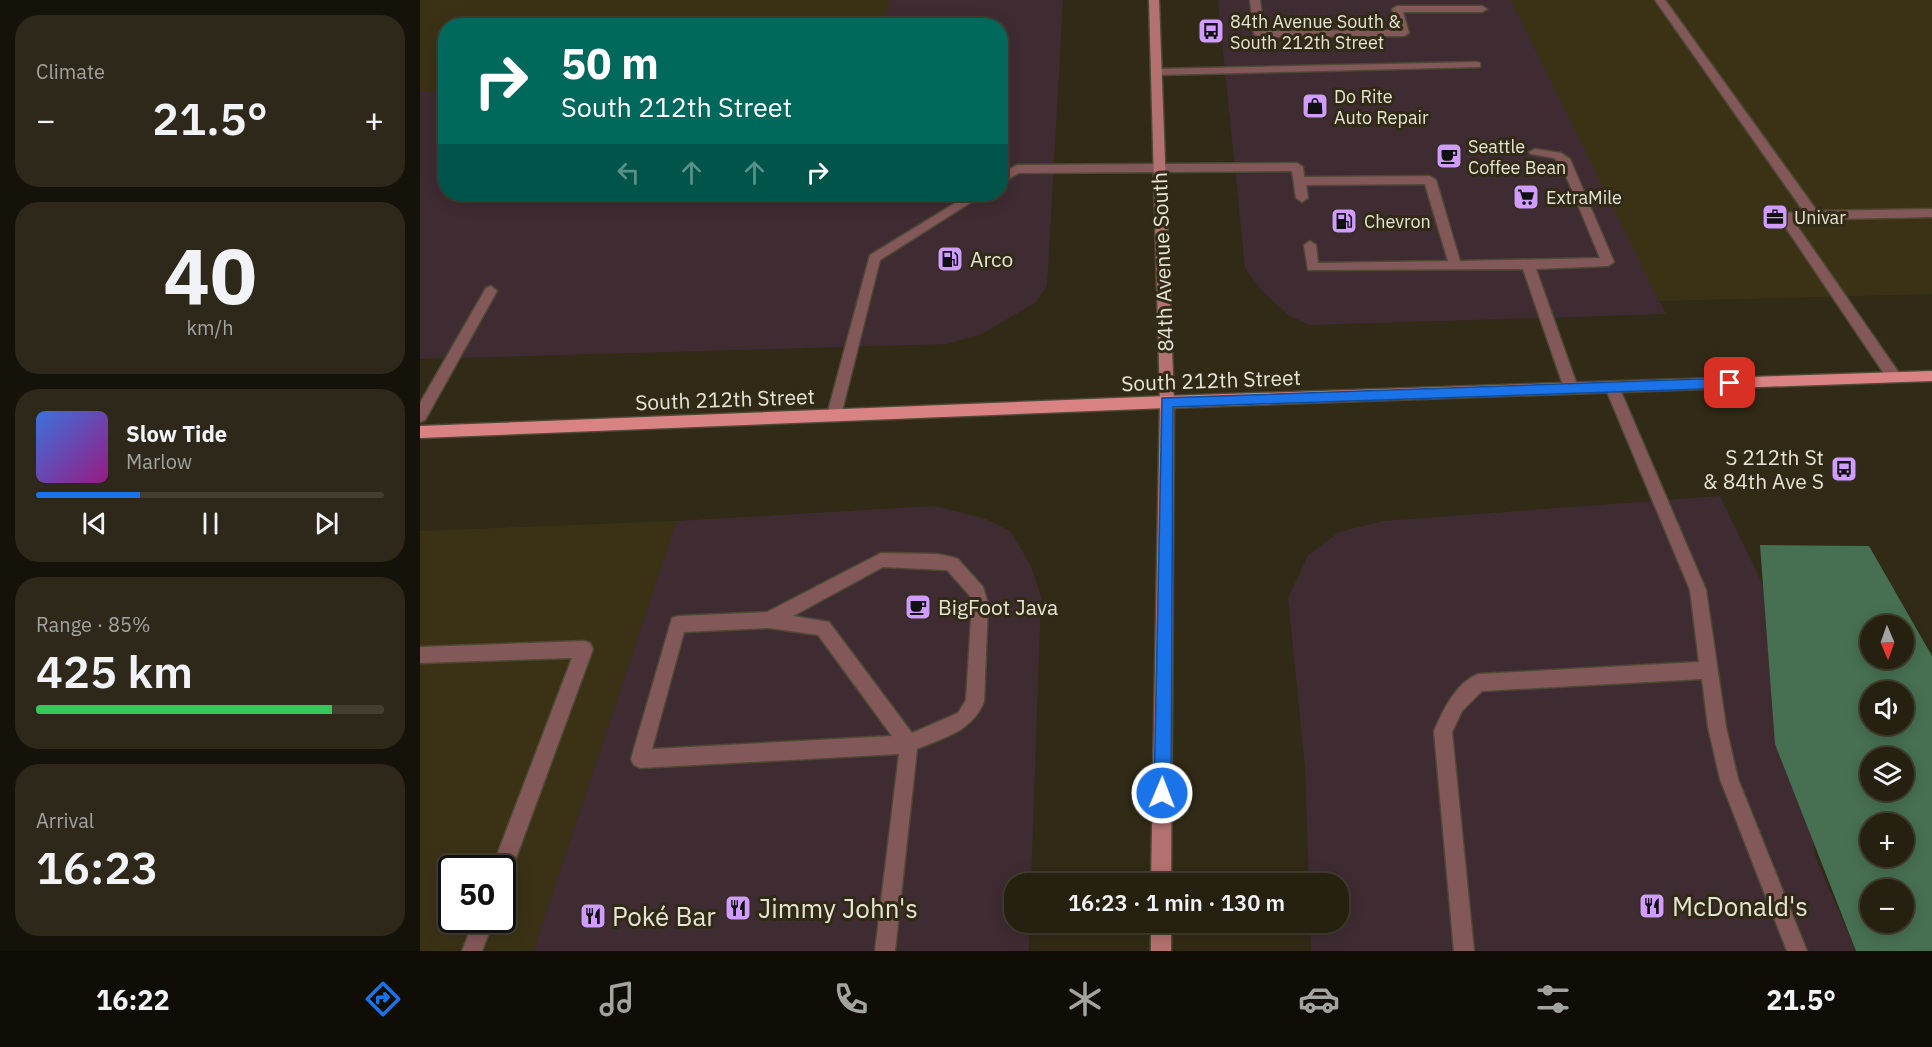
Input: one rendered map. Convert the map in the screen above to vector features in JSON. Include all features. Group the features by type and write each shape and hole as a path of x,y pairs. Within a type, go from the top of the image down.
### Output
{"main road":[{"name":"84th Avenue South","path":"1154,0 1167,402 1161,873"},
{"name":"South 212th Street","path":"420,432 1167,402 1932,376"},
{"path":"1161,933 1161,951"}],"lane":[{"path":"1255,0 1259,34 1404,33 1397,9 1482,9"},
{"path":"1660,0 1813,215"},
{"path":"1156,72 1476,65"},
{"path":"1310,245 1312,267 1608,262 1566,162 1557,155 1535,152"},
{"path":"1008,175 1017,170 1297,167 1302,198"},
{"path":"1299,181 1430,180 1455,265"},
{"path":"834,415 874,258 967,201"},
{"path":"1894,377 1784,216 1932,213"},
{"path":"1528,265 1571,388"},
{"path":"420,416 491,291"},
{"path":"1612,387 1698,590 1717,727 1729,779 1797,951"},
{"path":"769,620 881,560 937,561 952,564 977,592 980,603 975,702 964,719 909,744 640,759 678,624 769,620 823,628 909,744 885,951"},
{"path":"420,655 584,649 507,855"},
{"path":"1464,951 1443,731 1456,705 1478,683 1709,670"},
{"path":"472,951 479,933"}],"shaded area":[{"path":"420,0 1063,0 1047,286 1036,302 982,334 947,344 420,359"},
{"path":"420,0 890,0 885,18 438,18 438,91 420,92"},
{"path":"1218,0 1511,0 1666,314 1309,325 1287,314 1262,291 1245,268"},
{"name":"Univar","path":"1511,0 1932,0 1932,294 1659,301"},
{"path":"1720,496 1786,633 1815,856 1856,951 1311,951 1310,933 1349,933 1349,873 1309,873 1305,767 1288,598 1308,555 1339,532 1383,521"},
{"path":"934,506 986,519 1011,532 1031,566 1041,597 1031,873 1004,873 1004,933 1030,933 1029,951 533,951 676,521"},
{"path":"676,521 533,951 420,951 420,531"}],"green space":[{"path":"1760,545 1869,546 1909,615 1860,615 1860,669 1914,669 1914,625 1932,656 1932,951 1856,951 1775,744"}],"place":[{"name":"84th Avenue South & South 212th Street","path":"1211,31"},
{"name":"Do Rite Auto Repair","path":"1315,106"},
{"name":"Seattle Coffee Bean","path":"1449,156"},
{"name":"ExtraMile","path":"1526,197"},
{"name":"Univar","path":"1775,217"},
{"name":"Chevron","path":"1344,221"},
{"name":"Arco","path":"950,259"},
{"name":"S 212th St & 84th Ave S","path":"1844,469"},
{"name":"BigFoot Java","path":"918,607"},
{"name":"McDonald's","path":"1652,906"},
{"name":"Jimmy John's","path":"738,908"},
{"name":"Poké Bar","path":"593,916"}],"route":[{"path":"1162,793 1167,402 1730,383"}]}
